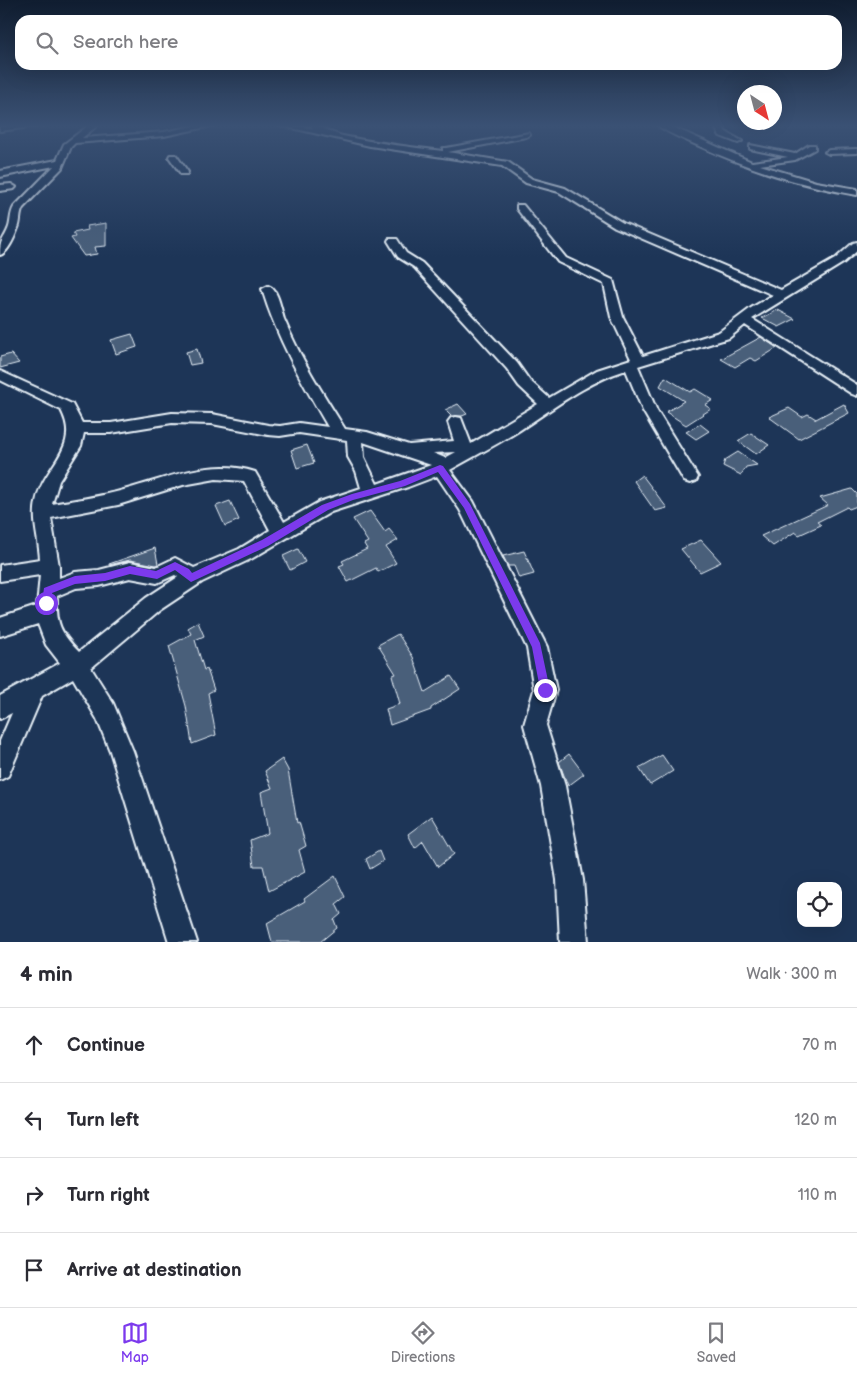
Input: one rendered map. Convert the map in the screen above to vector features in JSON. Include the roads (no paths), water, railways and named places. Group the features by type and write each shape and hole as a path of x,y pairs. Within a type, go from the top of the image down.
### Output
{"street":[{"path":"0,174 26,169"},
{"path":"0,252 3,242 14,227 10,220 19,207 55,169"},
{"path":"512,169 529,181 551,186 570,194 619,225 780,294"},
{"path":"765,169 806,183 857,192"},
{"path":"0,188 11,187"},
{"path":"520,207 562,260 609,282 617,317 650,411 690,476"},
{"path":"393,242 402,255 418,265 512,366 524,383 548,405"},
{"path":"0,708 77,665 153,604 191,578 258,547 325,507 402,484 443,466 465,450 602,373 724,335 780,294 838,261 855,249"},
{"path":"268,289 274,311 316,395 347,434 364,471 371,492"},
{"path":"744,319 857,392"},
{"path":"0,375 67,407 74,416 77,428 72,450 51,480 42,513 50,566 47,620 57,645 77,665 102,704 109,720 134,788 154,858 183,942"},
{"path":"77,428 111,428 172,418 212,419 246,427 280,431 299,428 347,434 404,449 443,466 467,506 537,647 545,690 535,725 553,786 565,852 570,880 574,942"},
{"path":"456,422 465,450"},
{"path":"404,449 465,450"},
{"path":"42,513 118,498 183,478 232,471 249,476 279,530"},
{"path":"0,573 50,566"},
{"path":"48,591 75,580 99,578 130,570 157,575 175,566 186,571 191,578"},
{"path":"0,627 47,612"},
{"path":"0,768 34,689"}]}
